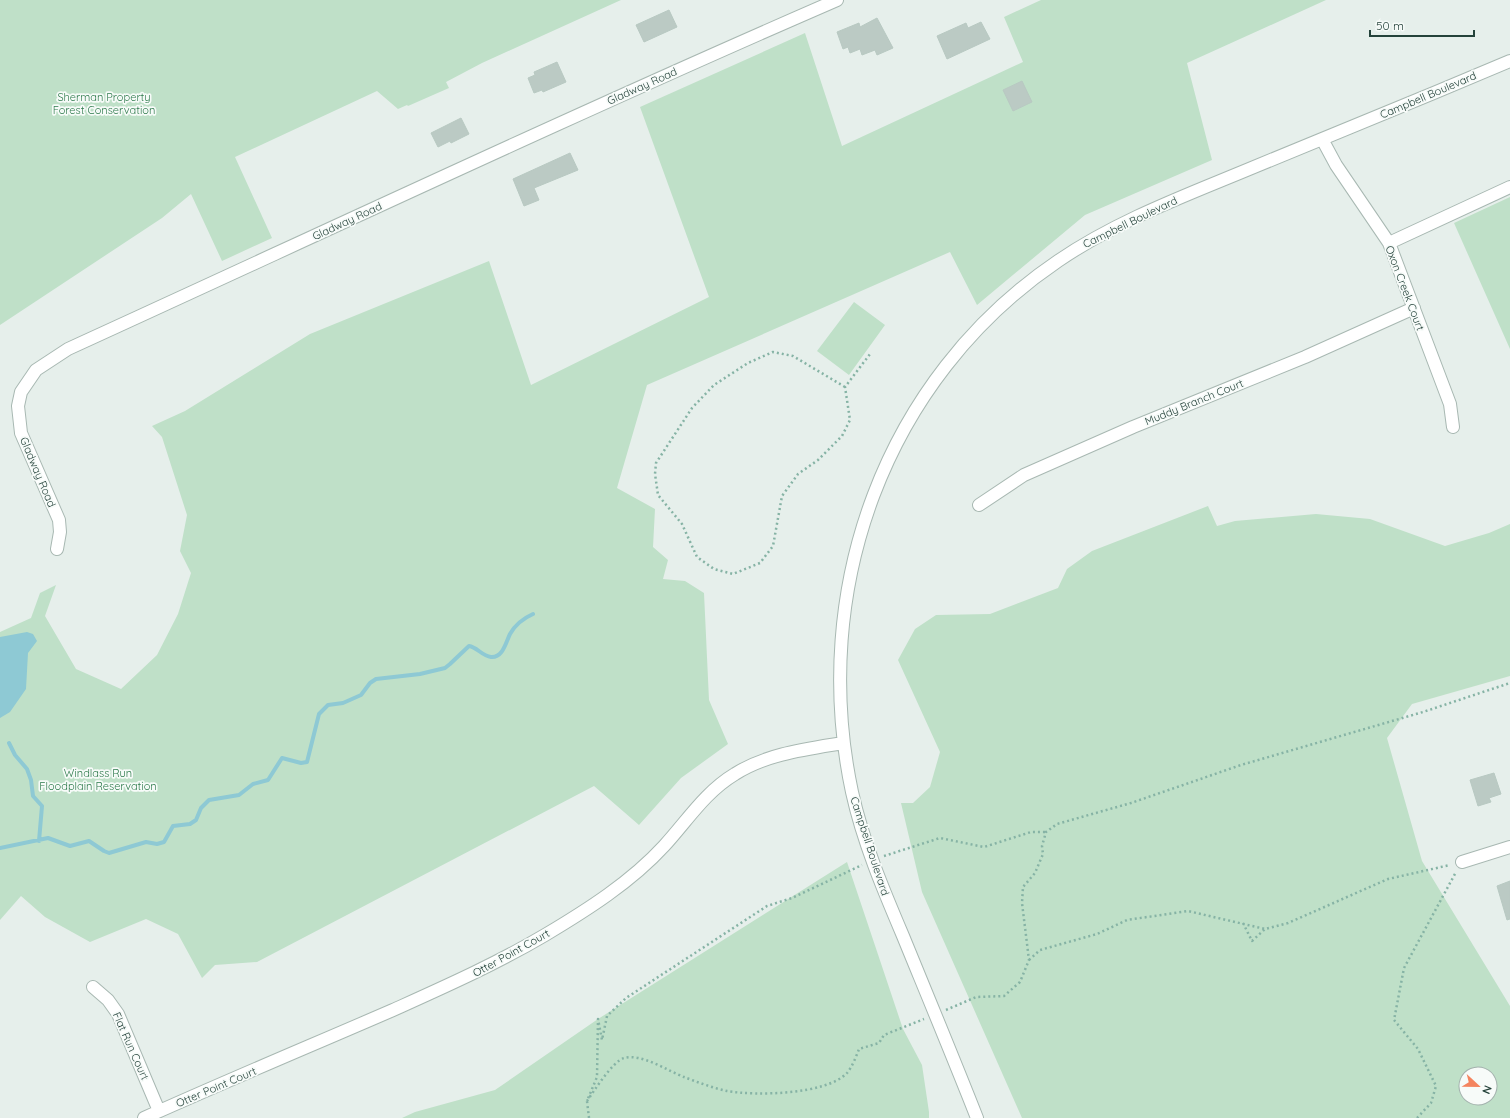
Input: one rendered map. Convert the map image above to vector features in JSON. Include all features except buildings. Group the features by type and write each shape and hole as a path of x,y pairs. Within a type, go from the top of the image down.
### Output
{"street":[{"name":"Gladway Road","path":"57,549 60,532 59,520 21,433 19,415 21,392 36,370 76,346 496,152 836,0"},
{"name":"Campbell Boulevard","path":"977,1118 872,860 853,796 843,743 840,698 840,650 844,606 853,559 867,513 888,462 912,416 941,373 979,329 1008,300 1041,273 1091,240 1150,211 1510,61"},
{"name":"Oxon Creek Court","path":"1322,139 1336,165 1389,243 1450,404 1453,427"},
{"path":"1389,243 1510,187"},
{"name":"Muddy Branch Court","path":"979,505 1024,475 1133,427 1305,357 1414,308"},
{"name":"Otter Point Court","path":"144,1118 456,982 509,955 576,915 637,872 665,845 686,818 708,795 735,774 765,761 801,750 843,743"},
{"path":"1462,862 1510,847"},
{"name":"Flat Run Court","path":"93,987 108,1000 118,1014 159,1111"}],"path":[{"path":"846,387 793,356 773,352 748,363 714,385 692,408 656,463 655,474 658,495 682,524 697,557 714,569 733,574 760,563 772,546 782,496 798,474 818,460 842,436 850,420 846,387 870,354"},
{"path":"589,1118 587,1101 597,1077 598,1019 602,1040 607,1016 626,998 767,906 792,898 872,860 940,838 984,847 1031,832 1046,832 1057,824 1131,803 1241,765 1423,712 1510,683"},
{"path":"1029,960 1022,903 1024,887 1035,873 1043,854 1042,846 1046,832"},
{"path":"1243,923 1252,941 1265,929 1288,923 1388,879 1462,862"},
{"path":"1417,1118 1431,1103 1436,1086 1418,1049 1394,1020 1404,968 1462,862"},
{"path":"587,1101 612,1067 622,1058 631,1057 654,1063 683,1077 727,1091 776,1094 827,1086 846,1073 859,1049 879,1043 884,1035 976,996 1004,996 1020,982 1029,960 1040,950 1097,934 1127,920 1188,911 1265,929"}],"green space":[{"name":"Sherman Property Forest Conservation","path":"0,0 621,0 482,63 446,82 449,88 408,106 407,105 398,109 377,91 235,157 272,238 222,261 191,194 162,218 0,325"},
{"name":"Windlass Run Floodplain Reservation","path":"1041,0 1326,0 1187,63 1212,160 1085,215 977,305 950,252 647,385 617,488 655,509 653,547 668,560 663,579 685,581 704,593 709,700 728,744 681,778 639,825 594,786 257,962 215,965 202,978 178,934 146,919 90,942 45,917 21,896 0,920 0,632 31,618 40,593 56,585 45,616 76,669 121,689 157,655 178,614 191,573 180,551 187,515 162,437 152,426 185,411 310,334 489,261 531,385 709,297 640,107 805,33 842,146 1023,62 1004,17"},
{"path":"1510,197 1510,349 1454,223"},
{"path":"854,302 885,325 849,375 817,351"},
{"path":"1208,506 1217,526 1235,521 1316,514 1370,519 1445,546 1489,533 1510,524 1510,676 1412,704 1387,738 1422,861 1510,1006 1510,1118 1022,1118 922,892 901,803 913,803 930,787 940,752 898,660 915,629 936,615 990,614 1058,588 1067,569 1092,551"},
{"path":"847,862 903,1029 922,1065 929,1118 402,1118 415,1112 495,1090 598,1019"}],"water":[{"path":"27,632 33,634 37,641 28,653 26,689 10,712 0,718 0,637"}],"waterway":[{"path":"0,848 48,838 70,846 89,841 109,853 146,842 157,844 164,842 173,826 190,824 196,820 201,808 209,800 239,795 253,784 268,780 282,758 301,763 307,762 319,714 328,705 343,703 361,695 370,683 376,679 420,674 445,668 469,646 488,656 495,657 504,649 514,628 533,614"},
{"path":"9,743 15,755 27,769 31,780 33,796 42,806 39,841"}]}
